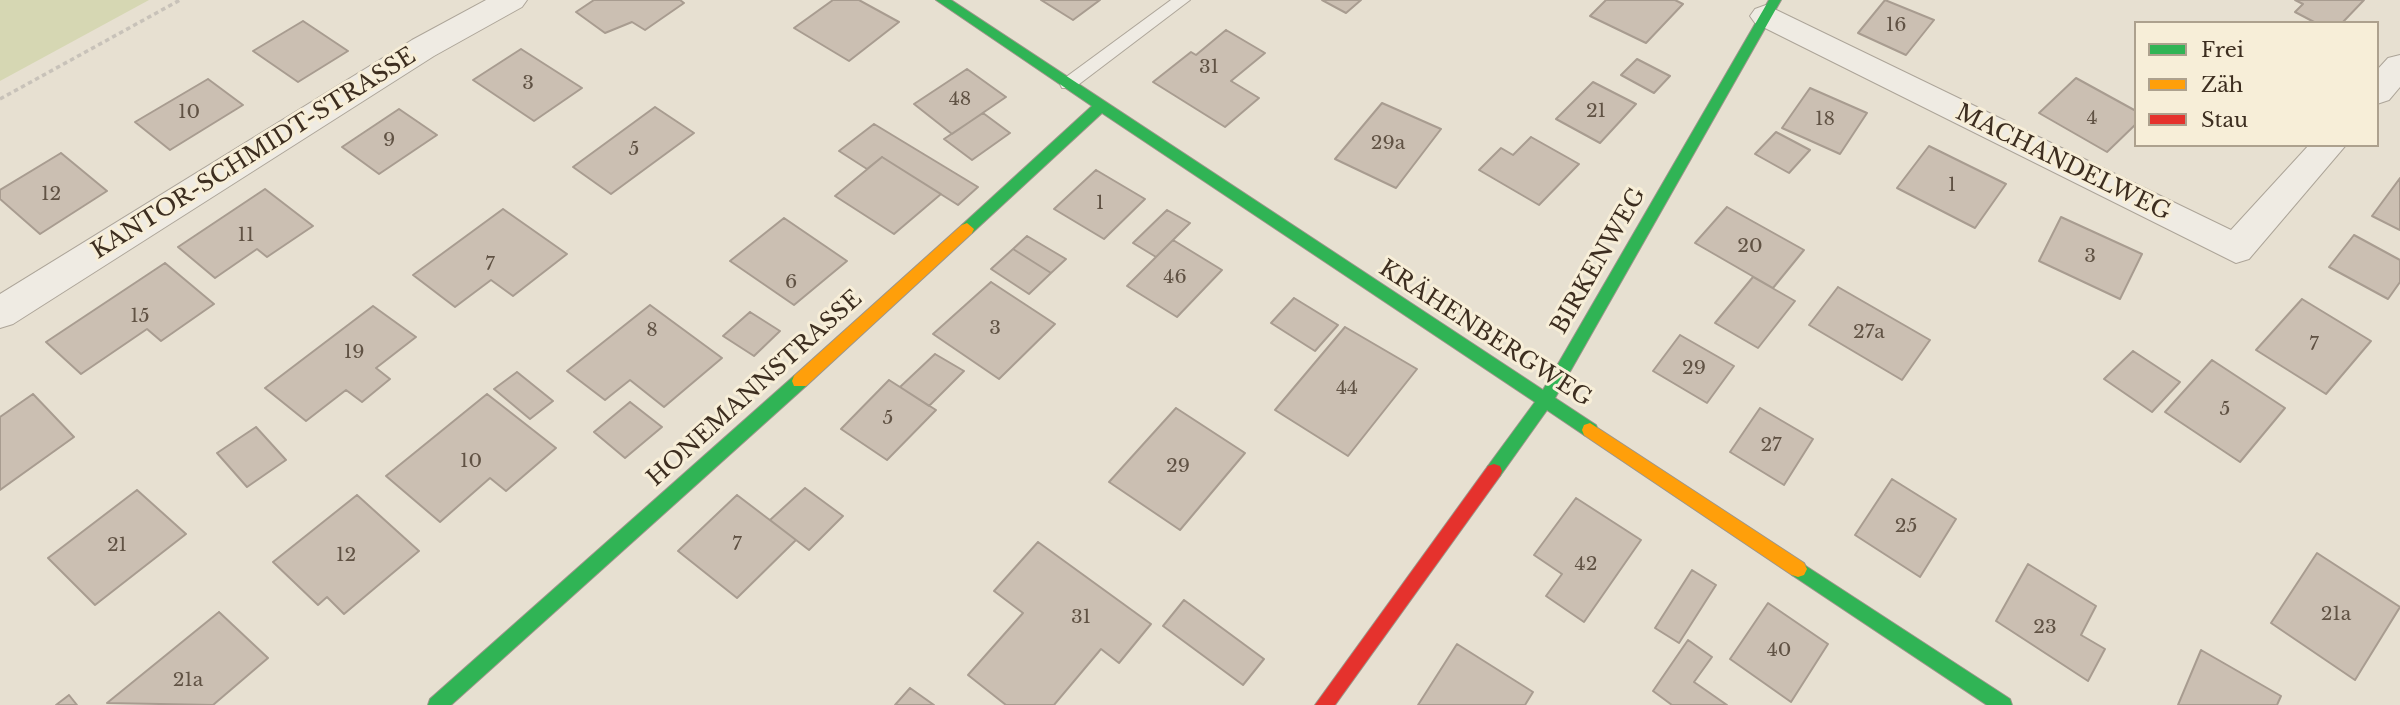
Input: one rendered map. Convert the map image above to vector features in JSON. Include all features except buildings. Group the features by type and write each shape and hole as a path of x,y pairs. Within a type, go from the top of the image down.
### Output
{"street":[{"name":"KANTOR-SCHMIDT-STRASSE","path":"0,313 423,48 510,0"},
{"name":"KRÄHENBERGWEG","path":"942,0 2003,705"},
{"name":"MACHANDELWEG","path":"1771,8 2236,249 2327,147"},
{"name":"BIRKENWEG","path":"1324,705 1545,401 1771,8"},
{"path":"2379,90 2400,66"},
{"name":"HONEMANNSTRASSE","path":"437,705 785,395 1101,106"}],"lane":[{"path":"1068,84 1182,0"}],"path":[{"path":"0,99 180,0"}],"green space":[{"path":"0,0 149,0 0,81"}],"traffic: fast":[{"path":"942,0 1590,430"},
{"path":"1494,471 1545,401 1775,0"},
{"path":"967,229 1101,106"},
{"path":"437,705 800,381"},
{"path":"1798,569 2003,705"}],"traffic: slow":[{"path":"800,381 967,229"},
{"path":"1590,430 1798,569"}],"traffic: jam":[{"path":"1324,705 1494,471"}]}
